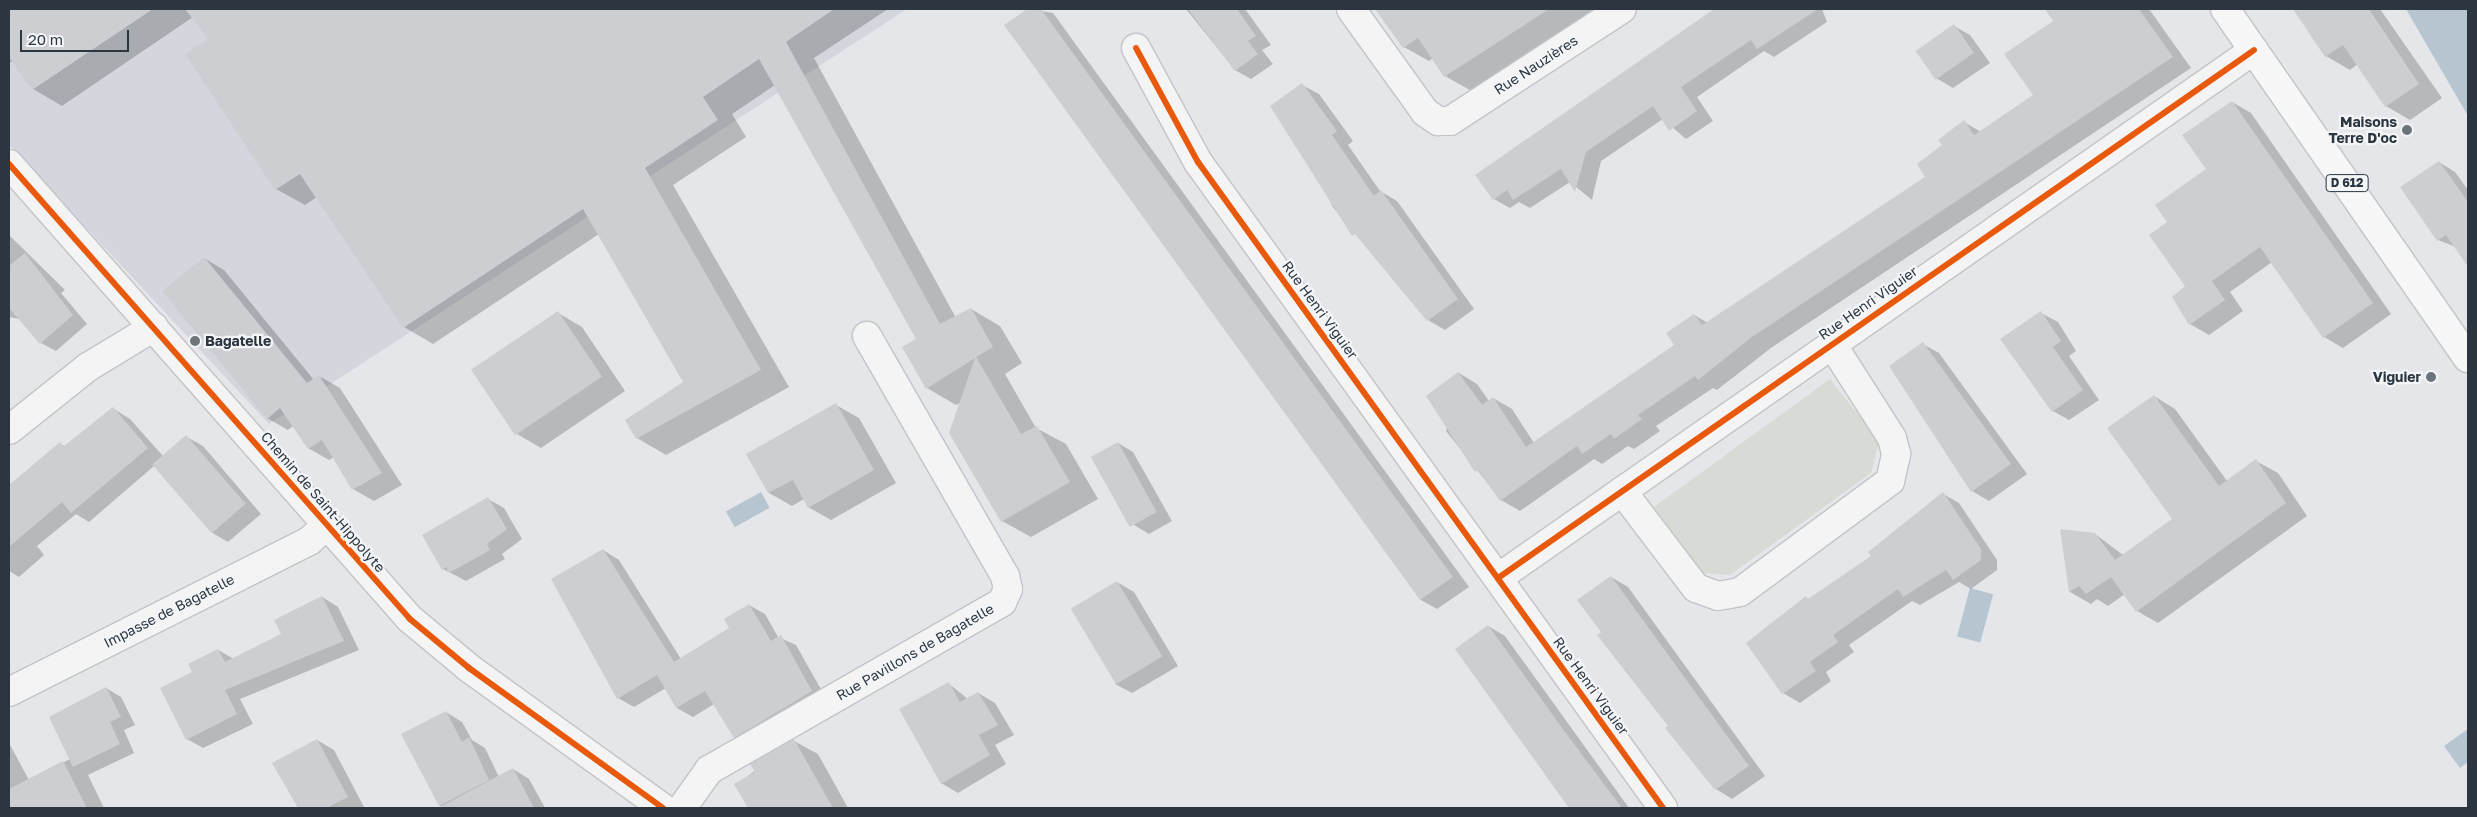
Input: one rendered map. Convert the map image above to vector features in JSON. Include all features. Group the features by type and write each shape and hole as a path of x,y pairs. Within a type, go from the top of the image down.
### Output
{"main road":[{"name":"D 612","path":"2225,9 2468,358"}],"street":[{"name":"Rue Nauzières","path":"1351,9 1425,112 1438,121 1450,120 1622,9"},
{"name":"Rue Henri Viguier","path":"1136,48 1198,162 1663,808"},
{"name":"Rue Henri Viguier","path":"1498,578 2254,50"},
{"name":"Chemin de Saint-Hippolyte","path":"9,164 154,327 326,526 441,647 663,808"},
{"path":"9,429 88,367 154,327"},
{"name":"Rue Pavillons de Bagatelle","path":"682,808 709,770 1002,602 1008,589 1005,576 867,336"},
{"path":"1622,491 1696,588 1718,596 1740,592 1890,481 1896,454 1892,438 1832,344"},
{"name":"Impasse de Bagatelle","path":"9,692 309,541 326,526"}],"shaded area":[{"path":"9,9 907,9 269,424 9,145"},
{"path":"2406,9 2468,9 2468,116"},
{"path":"1830,379 1879,441 1871,473 1730,575 1702,573 1654,507"},
{"path":"761,492 770,508 735,527 726,511"},
{"path":"1970,588 1993,594 1980,643 1957,636"},
{"path":"2468,729 2468,762 2460,768 2444,746"}],"building":[{"path":"9,9 153,9 32,90 9,57"},
{"path":"185,9 834,9 786,42 940,324 971,308 993,347 976,357 1021,434 1037,426 1070,482 1001,522 949,433 975,358 926,389 902,347 916,339 759,59 703,97 718,120 645,168 761,370 636,439 625,420 683,382 583,209 403,328 300,174 275,190 185,54 208,39"},
{"path":"1027,9 1041,9 1453,577 1420,600 1004,25"},
{"path":"1188,9 1237,9 1256,36 1248,41 1258,54 1235,71"},
{"path":"1375,9 1549,9 1444,77 1418,38 1403,48"},
{"path":"1714,9 1818,9 1757,49 1751,40 1681,87 1697,111 1669,131 1653,106 1586,152 1575,192 1561,169 1513,200 1507,190 1493,200 1475,175"},
{"path":"2045,9 2139,9 2173,57 1752,337 1698,380 1695,376 1638,415 1642,419 1614,439 1611,434 1582,454 1577,446 1500,501 1478,470 1475,472 1426,396 1458,372 1482,405 1493,397 1526,447 1674,345 1666,333 1694,314 1702,325 1925,177 1917,164 1942,145 1938,140 1964,120 1974,135 2033,95 2004,54 2053,21"},
{"path":"2293,9 2369,9 2419,84 2385,107 2343,45 2325,57"},
{"path":"1954,24 1974,53 1936,80 1915,51"},
{"path":"1302,83 1337,131 1332,135 1374,196 1381,190 1458,299 1427,321 1355,234 1352,236 1270,106"},
{"path":"2232,101 2373,303 2323,338 2260,247 2212,281 2225,300 2189,325 2172,297 2185,286 2149,235 2167,222 2155,205 2206,169 2182,135"},
{"path":"2439,161 2468,202 2468,267 2446,235 2437,241 2400,187"},
{"path":"25,253 73,315 40,344 9,308 9,266"},
{"path":"204,257 307,383 319,375 382,473 352,490 322,440 308,449 280,408 267,419 162,291"},
{"path":"558,311 602,376 515,435 471,370"},
{"path":"2041,311 2061,341 2053,347 2083,390 2052,412 2000,339"},
{"path":"1923,342 2011,464 1971,492 1889,366"},
{"path":"2154,395 2219,486 2256,459 2286,503 2136,612 2111,577 2086,594 2079,586 2069,592 2060,529 2095,533 2115,560 2172,519 2107,428"},
{"path":"836,403 874,470 808,508 793,480 768,493 746,454"},
{"path":"113,407 148,448 71,513 62,502 9,547 9,485 60,442 63,447"},
{"path":"186,435 246,504 212,533 152,465"},
{"path":"1118,442 1157,512 1130,527 1091,457"},
{"path":"1943,492 1981,549 1981,560 1953,580 1946,570 1903,597 1898,589 1833,635 1838,642 1810,662 1816,671 1782,694 1746,643 1806,596 1808,599 1871,556 1868,552"},
{"path":"488,497 507,529 487,544 490,550 449,573 446,567 442,570 422,535"},
{"path":"603,549 674,662 729,628 724,619 749,604 771,641 781,635 812,691 734,738 705,691 676,708 657,675 617,699 551,579"},
{"path":"1611,576 1749,766 1715,790 1665,728 1668,726 1597,635 1601,632 1577,600"},
{"path":"1117,581 1162,656 1116,684 1071,609"},
{"path":"322,596 344,641 225,690 237,714 186,740 160,688 192,672 188,664 218,649 225,662 281,634 274,620"},
{"path":"1488,625 1622,808 1569,808 1455,649"},
{"path":"949,682 960,702 978,692 998,725 979,735 990,755 941,784 899,709"},
{"path":"106,687 121,717 110,722 120,744 73,767 49,717"},
{"path":"446,711 462,742 469,737 489,780 439,806 401,734"},
{"path":"317,739 348,797 326,808 298,808 272,763"},
{"path":"794,739 833,808 748,808 734,784 755,772 750,764"},
{"path":"63,761 87,808 9,808 9,789"},
{"path":"513,768 534,808 438,808"}],"cycle path":[{"path":"1136,48 1198,162 1663,808"},
{"path":"1498,578 2254,50"},
{"path":"9,164 410,619 469,668 663,808"}],"place":[{"name":"Maisons Terre D'oc","path":"2407,130"},
{"name":"Bagatelle","path":"195,341"},
{"name":"Viguier","path":"2431,377"}]}
